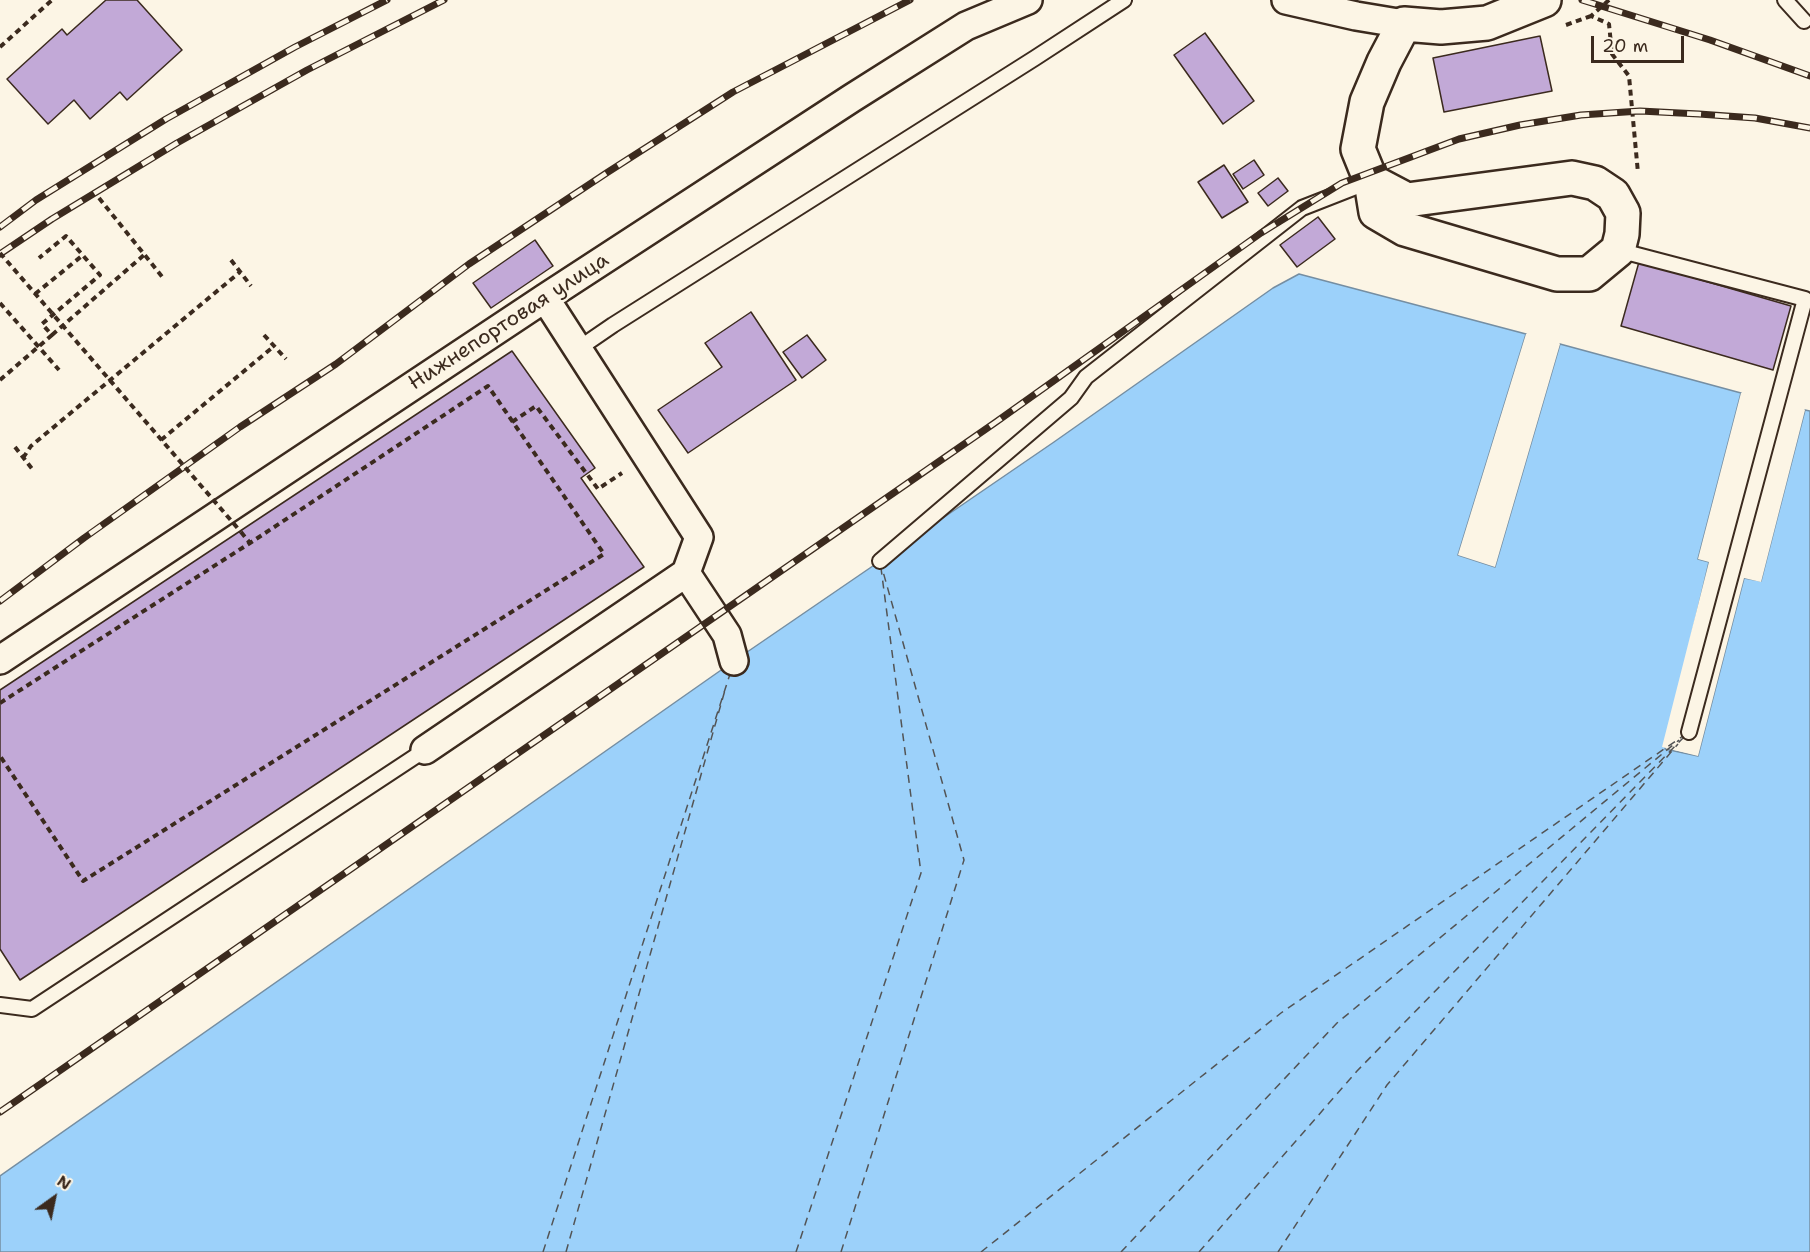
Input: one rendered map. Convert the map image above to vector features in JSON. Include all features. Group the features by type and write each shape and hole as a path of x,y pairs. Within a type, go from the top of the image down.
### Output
{"street":[{"name":"Нижнепортовая улица","path":"0,660 545,298 852,98 966,26 1028,0"},
{"path":"1286,0 1356,16 1404,24 1442,27 1487,23 1544,0"},
{"path":"1371,181 1407,200 1572,178 1595,183 1612,195 1623,213 1622,234 1618,250 1589,274 1557,274 1405,229 1376,212 1371,181 1359,149 1367,102 1404,24"},
{"path":"426,750 686,573 699,537 545,298"},
{"path":"686,573 726,635 734,661"}],"lane":[{"path":"578,349 1124,0"},
{"path":"1785,0 1804,21"},
{"path":"880,561 1071,398 1086,377 1302,208 1371,181"},
{"path":"1618,250 1805,299 1689,732"},
{"path":"0,1005 32,1009 426,750"}],"path":[{"path":"0,47 52,0"},
{"path":"1609,0 1591,16 1609,24 1612,54 1629,76 1639,178"},
{"path":"99,198 164,279"},
{"path":"39,258 66,236 100,275 42,324 52,335"},
{"path":"0,253 250,543"},
{"path":"35,294 83,255"},
{"path":"0,380 144,255"},
{"path":"231,260 251,286"},
{"path":"23,458 31,446 240,272"},
{"path":"0,303 59,370"},
{"path":"264,335 286,359"},
{"path":"160,440 273,347"},
{"path":"0,703 250,543 488,386 604,554 83,881 0,756"},
{"path":"512,422 536,406 598,489"},
{"path":"15,447 33,470"}],"water":[{"path":"1299,274 1526,334 1458,555 1495,567 1560,344 1741,393 1698,559 1709,562 1665,749 1698,756 1744,578 1761,581 1805,410 1810,411 1810,1252 0,1252 0,1176 734,661 1054,442 1273,288"}],"pier":[{"path":"1526,334 1528,334 1462,553 1493,563 1557,343 1560,344 1495,567 1458,555"},
{"path":"1741,393 1744,393 1702,557 1712,562 1669,747 1696,753 1741,577 1744,575 1759,578 1802,409 1805,410 1761,582 1744,578 1698,756 1662,747 1709,562 1698,559"}],"building":[{"path":"106,0 137,0 182,50 127,100 120,92 90,119 74,100 48,124 7,79 62,29 67,35"},
{"path":"1205,33 1254,101 1223,124 1174,55"},
{"path":"1540,36 1552,91 1444,112 1433,58"},
{"path":"1254,160 1264,175 1243,189 1233,174"},
{"path":"1224,165 1248,202 1222,218 1198,182"},
{"path":"1278,178 1288,191 1268,206 1258,193"},
{"path":"1318,217 1335,239 1297,267 1280,245"},
{"path":"535,240 553,266 491,308 473,283"},
{"path":"1639,262 1791,306 1773,370 1621,326"},
{"path":"751,312 796,380 688,453 658,410 722,367 705,343"},
{"path":"807,335 826,360 802,378 783,352"},
{"path":"512,351 595,468 581,478 644,567 20,980 0,949 0,690"}],"ferry route":[{"path":"796,1252 921,873 881,568"},
{"path":"841,1252 964,860 882,568"},
{"path":"543,1252 730,674"},
{"path":"566,1252 725,690"},
{"path":"981,1252 1281,1013 1683,736"},
{"path":"1199,1252 1357,1071 1684,737"},
{"path":"1121,1252 1337,1023 1679,740"},
{"path":"1278,1252 1387,1085 1678,744"}],"railway":[{"path":"0,227 36,200 166,119 295,47 387,0"},
{"path":"0,254 52,219 177,143 307,70 444,0"},
{"path":"0,601 240,427 336,364 469,264 608,172 733,92 910,0"},
{"path":"1582,0 1710,40 1810,76"},
{"path":"0,1112 996,422 1261,233 1342,183 1459,139 1520,125 1581,115 1640,111 1699,114 1755,118 1810,128"}]}
